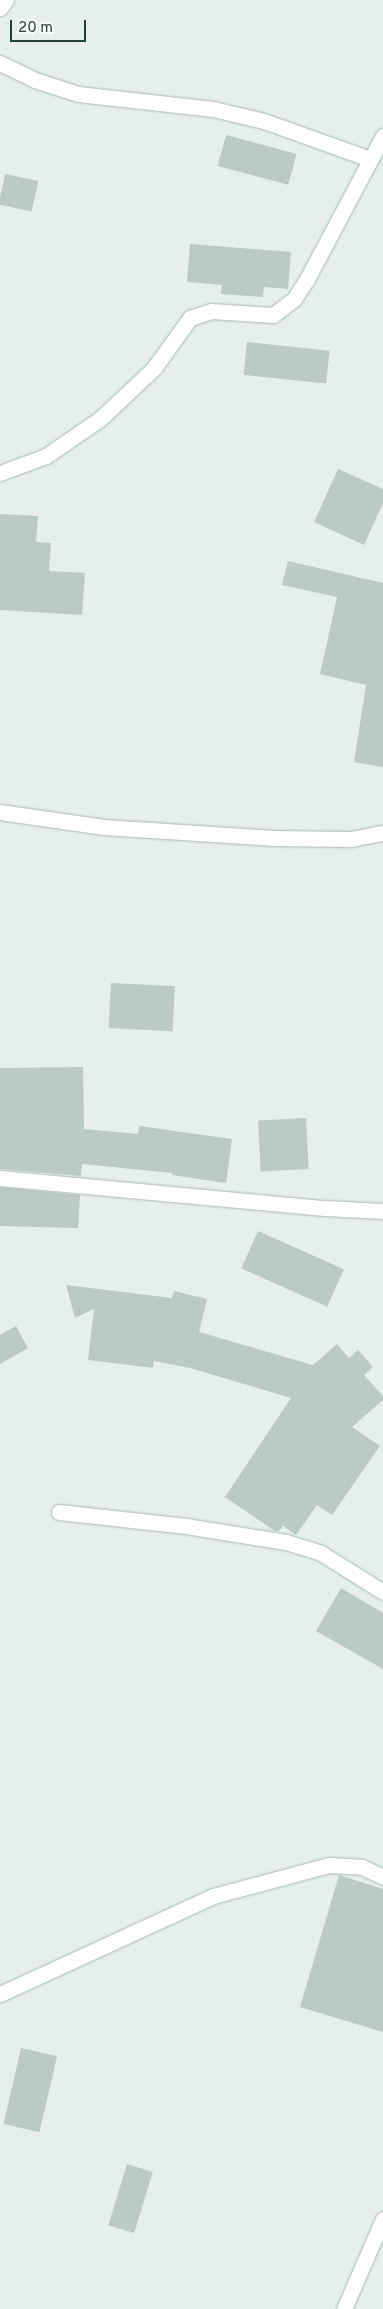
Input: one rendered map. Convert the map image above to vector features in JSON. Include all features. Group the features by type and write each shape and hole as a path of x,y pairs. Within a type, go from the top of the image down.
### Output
{"street":[{"path":"0,8 6,0"},
{"path":"0,63 35,80 78,94 214,109 264,121 370,159"},
{"path":"0,472 46,456 101,418 154,368 190,318 211,311 274,315 294,299 307,279 383,136"},
{"path":"0,812 104,827 275,838 352,840 383,833"},
{"path":"0,1178 325,1208 383,1211"},
{"path":"59,1512 186,1526 286,1542 321,1553 383,1592"},
{"path":"0,1994 213,1896 329,1865 362,1867 383,1876"},
{"path":"344,2309 383,2219"}],"building":[{"path":"226,135 297,154 288,185 218,166"},
{"path":"5,174 38,181 32,211 0,205"},
{"path":"190,244 291,252 288,289 264,287 263,297 221,294 222,285 187,282"},
{"path":"247,342 330,351 326,383 244,375"},
{"path":"338,469 383,489 383,503 364,545 314,522"},
{"path":"0,514 38,516 36,542 51,543 49,571 85,573 82,615 0,610"},
{"path":"288,561 383,583 383,767 354,762 366,685 320,674 337,597 282,585"},
{"path":"111,983 175,986 173,1031 109,1028"},
{"path":"83,1067 84,1129 138,1134 139,1126 232,1139 226,1183 172,1175 172,1173 82,1164 81,1176 0,1169 0,1068"},
{"path":"306,1118 309,1169 261,1171 258,1121"},
{"path":"0,1187 80,1195 78,1228 0,1226"},
{"path":"258,1231 344,1269 327,1307 241,1268"},
{"path":"66,1285 172,1298 174,1291 207,1299 199,1332 313,1365 337,1344 349,1358 358,1350 373,1367 364,1375 383,1396 383,1400 352,1427 380,1446 332,1515 317,1505 296,1535 283,1526 279,1531 275,1531 225,1497 291,1398 190,1368 154,1361 153,1368 88,1360 94,1309 75,1318"},
{"path":"16,1326 28,1348 0,1364 0,1335"},
{"path":"341,1588 383,1613 383,1669 316,1631"},
{"path":"339,1875 383,1889 383,2032 300,2007"},
{"path":"21,2048 57,2056 40,2132 3,2124"},
{"path":"127,2164 153,2172 134,2233 108,2225"}]}
